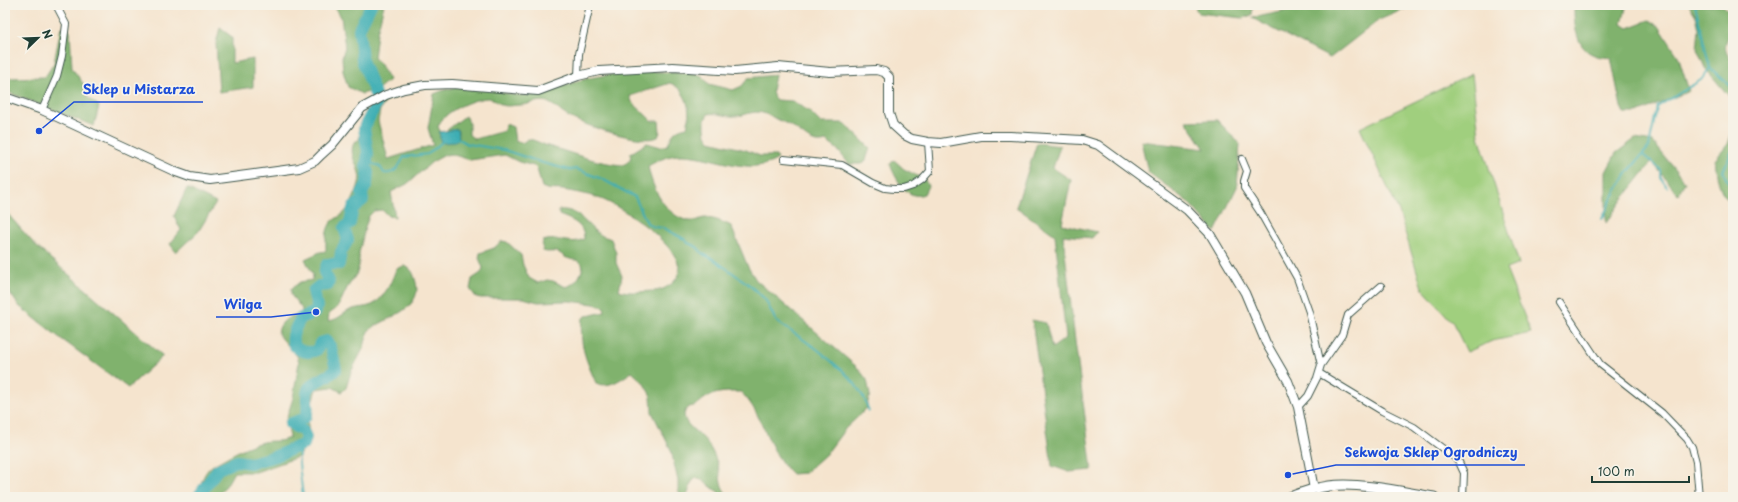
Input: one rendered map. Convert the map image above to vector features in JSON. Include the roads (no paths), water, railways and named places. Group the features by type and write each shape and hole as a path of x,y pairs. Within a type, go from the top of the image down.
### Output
{"main road":[{"path":"1290,497 1314,489 1334,486 1353,486 1434,497"}],"street":[{"path":"42,110 57,76 62,56 66,24 56,5"},
{"path":"578,76 578,54 590,5"},
{"path":"5,97 42,110 85,128 149,161 190,177 210,180 299,168 315,161 332,145 362,108 386,95 414,86 452,84 538,91 578,76 608,70 673,67 735,71 778,67 830,72 876,70 884,72 889,78 889,113 893,125 904,135 928,142 950,142 990,136 1082,140 1098,144 1188,210 1210,234 1245,293 1266,343 1288,381 1298,407 1314,489"},
{"path":"784,159 842,165 873,183 885,188 904,189 922,180 930,171 928,142"},
{"path":"1242,159 1247,171 1244,181 1244,188 1260,212 1297,278 1302,291 1309,312 1321,365"},
{"path":"1298,407 1308,396 1319,373 1321,365 1342,335 1348,315 1381,286"},
{"path":"1559,302 1600,364 1662,413 1687,439 1692,447 1696,462 1698,497"},
{"path":"1319,373 1382,411 1414,427 1458,460 1464,473 1464,497"}],"water":[{"path":"458,129 459,137 455,142 441,143 439,132"}],"waterway":[{"path":"371,5 359,29 362,60 375,94"},
{"path":"1695,5 1710,68 1733,88"},
{"path":"1602,219 1612,198 1628,172 1649,147 1657,107 1701,80 1710,68"},
{"path":"198,497 218,469 237,461 250,463 276,456 304,444 306,437 303,431 290,424 304,418 306,415 308,408 307,392 309,388 315,382 336,369 331,348 327,341 320,343 317,350 309,352 297,348 294,345 293,336 301,318 316,312 317,306 313,291 319,286 328,285 329,281 324,272 327,264 339,264 341,252 348,240 344,228 350,223 353,208 363,200 362,193 367,184 368,173 366,166 368,154 364,128 376,104"},
{"path":"457,138 468,144 504,150 570,170 576,169 602,179 635,197 647,223 654,227 663,228 697,247 703,254 713,259 747,283 765,299 776,321 817,349 844,372 855,384 864,398 869,411"},
{"path":"368,158 373,164 378,165 384,173 391,173 396,169 404,157 428,154 442,142"},
{"path":"1728,183 1723,171 1733,149"},
{"path":"1643,155 1661,170 1661,178 1667,187"},
{"path":"299,447 299,464 303,497"}],"place":[{"name":"Sklep u Mistarza","path":"39,131"},
{"name":"Wilga","path":"316,312"},
{"name":"Sekwoja Sklep Ogrodniczy","path":"1288,475"}]}
